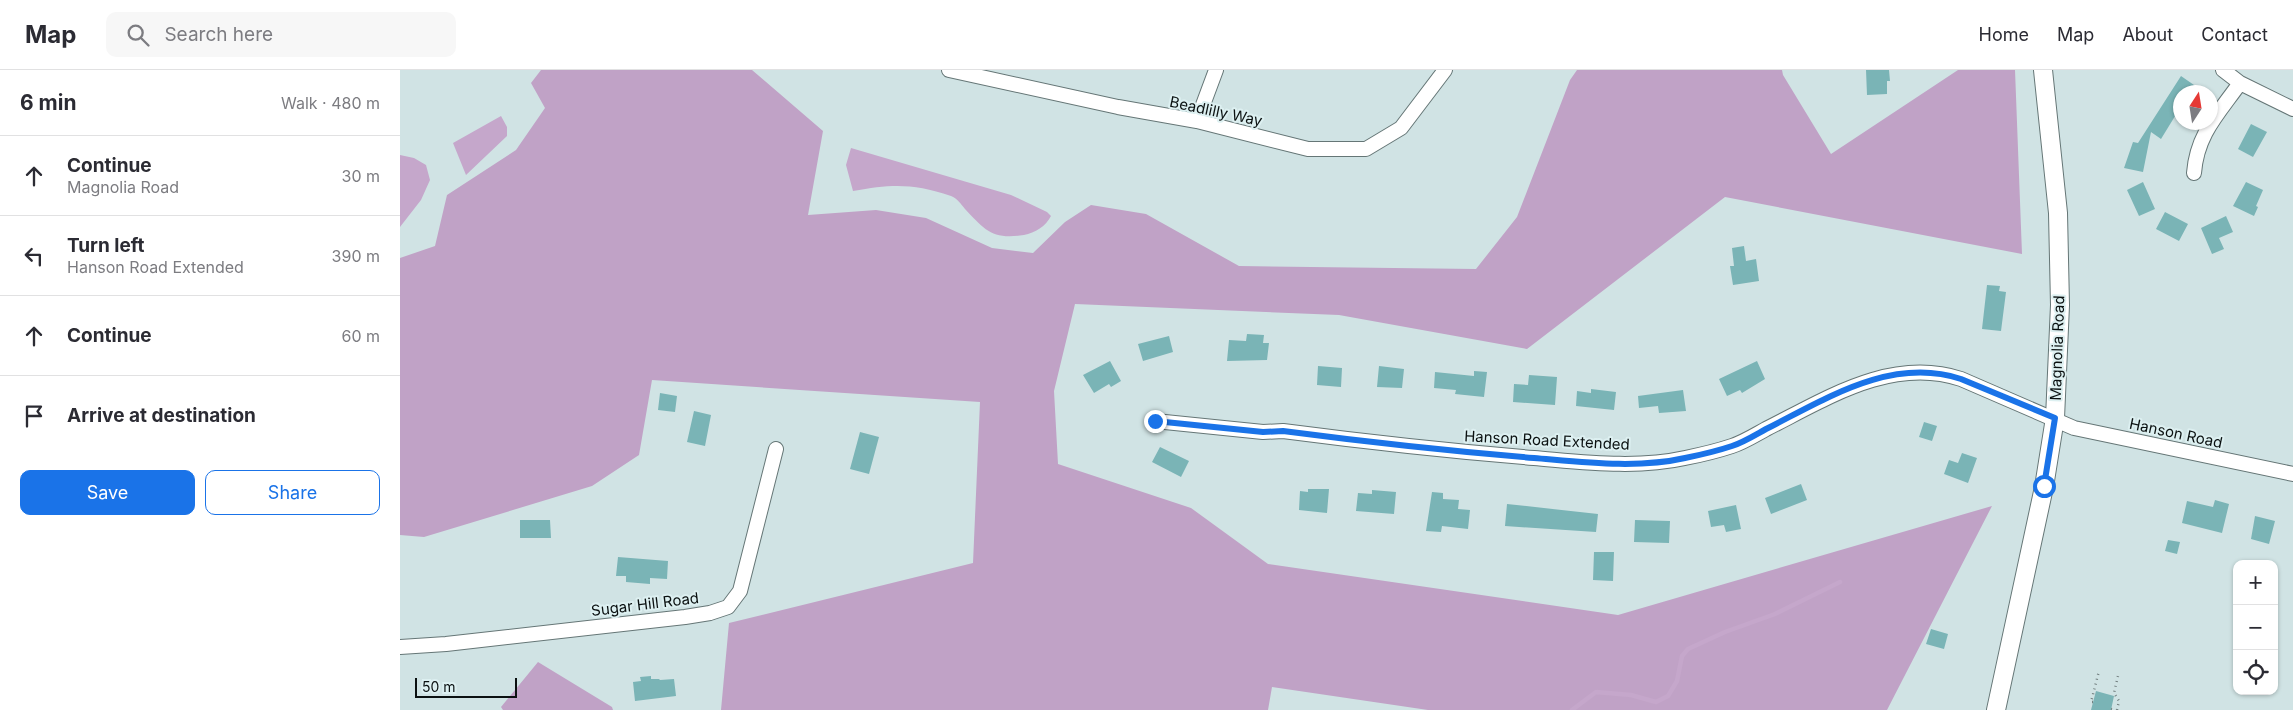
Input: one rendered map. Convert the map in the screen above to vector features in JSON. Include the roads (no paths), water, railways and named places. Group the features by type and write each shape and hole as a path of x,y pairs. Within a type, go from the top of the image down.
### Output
{"main road":[{"name":"Magnolia Road","path":"1996,710 2044,486 2055,418 2060,305 2058,213 2043,70"}],"street":[{"name":"Beadlilly Way","path":"949,70 1118,107 1196,121 1308,149 1366,149 1401,128 1445,70"},
{"path":"1196,121 1216,70"},
{"path":"2223,70 2240,83 2293,110"},
{"path":"2194,173 2196,155 2206,129 2240,83"},
{"name":"Hanson Road Extended","path":"1155,421 1263,432 1283,431 1428,449 1601,463 1659,462 1683,459 1733,446 1837,393 1868,380 1925,372 1946,374 1961,379 2055,418"},
{"name":"Hanson Road","path":"2055,418 2074,428 2102,435 2293,474"},
{"name":"Sugar Hill Road","path":"400,648 685,617 710,613 728,607 740,591 776,449"}],"waterway":[{"path":"1572,710 1596,692 1631,695 1656,702 1668,696 1677,681 1682,656 1688,649 1725,632 1775,614 1840,582"}]}
